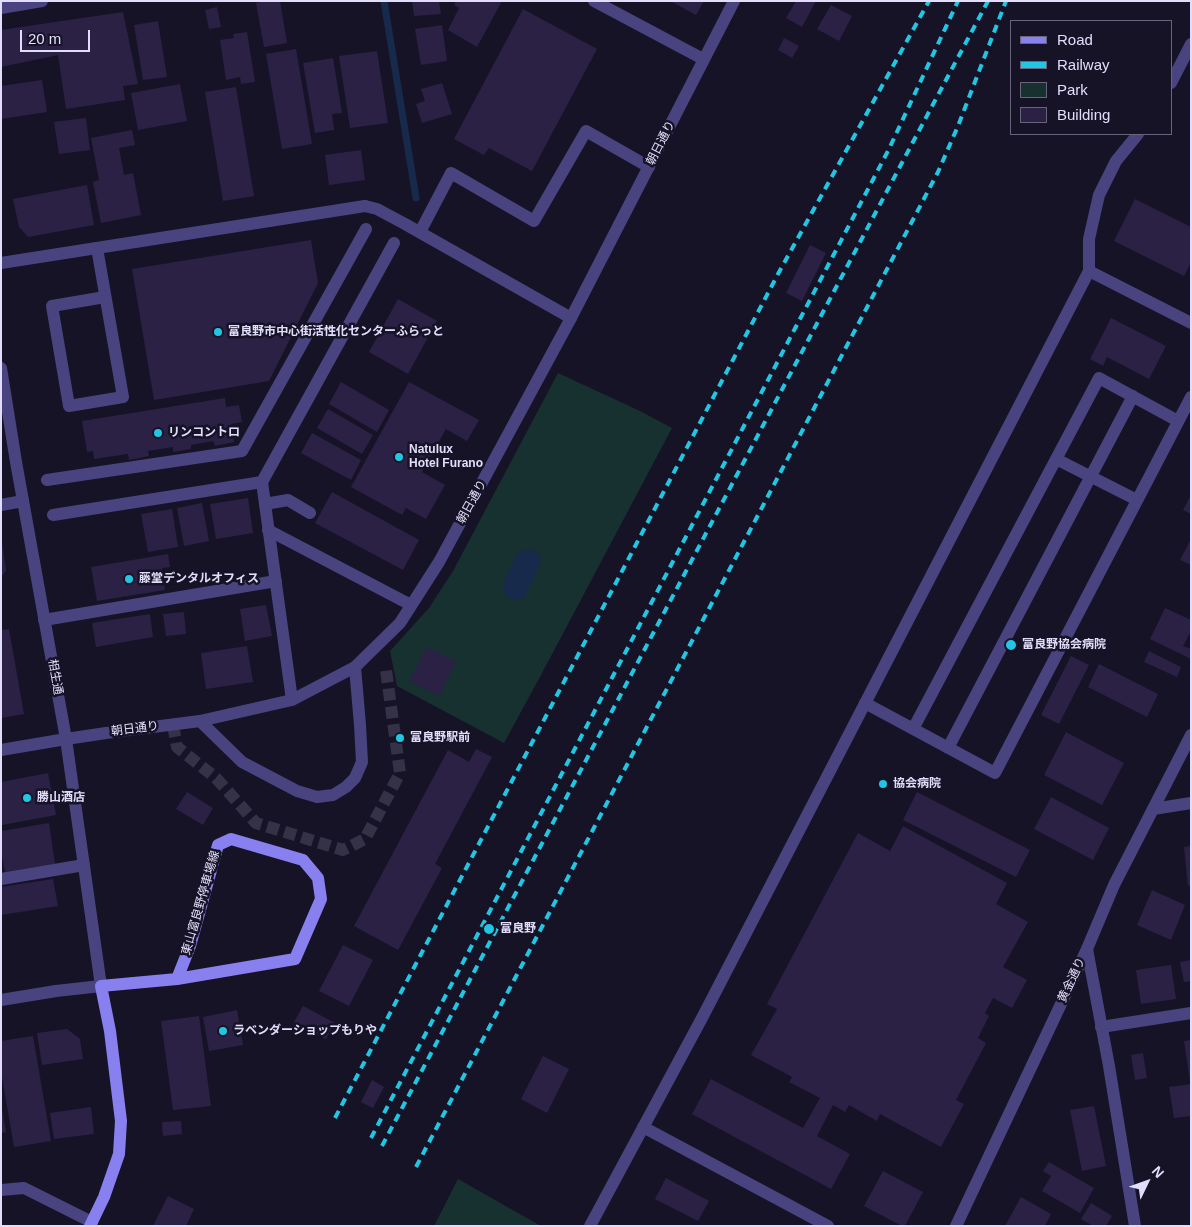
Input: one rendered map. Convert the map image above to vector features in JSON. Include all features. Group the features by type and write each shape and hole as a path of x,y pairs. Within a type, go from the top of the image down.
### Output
{"main road":[{"name":"東山富良野停車場線","path":"101,986 177,979 295,959 322,899 318,878 303,860 232,839 218,845 190,946 177,979"},
{"path":"91,1224 104,1197 119,1154 121,1121 110,1031 101,986"}],"street":[{"path":"1,8 42,1"},
{"path":"594,1 703,59"},
{"name":"朝日通り","path":"1,750 106,733 200,721 292,700 355,667 400,623 439,562 571,318 734,1"},
{"path":"1172,81 1191,44"},
{"path":"420,232 451,173 534,221 586,131 648,167"},
{"path":"590,1226 702,1018 1089,271 1089,239 1099,196 1116,161 1137,135"},
{"path":"1,263 365,206 377,209 420,232 571,318"},
{"path":"47,480 242,451 366,229"},
{"path":"292,700 262,482 394,243"},
{"path":"97,248 123,397 69,406 52,306 105,297"},
{"path":"1089,271 1191,323"},
{"name":"相生通","path":"1,368 2,383 66,739 101,986"},
{"path":"912,729 1098,378 1178,421"},
{"path":"948,748 1133,396"},
{"path":"865,703 995,773 1191,397"},
{"path":"1056,459 1137,500"},
{"path":"53,515 262,482"},
{"path":"265,504 288,500 310,513"},
{"path":"1,505 23,501"},
{"path":"268,530 411,605"},
{"path":"44,620 276,581"},
{"path":"200,721 242,762 297,791 317,797 333,795 346,787 355,778 362,762 355,667"},
{"name":"黄金通り","path":"956,1226 1087,949 1114,885 1191,735"},
{"path":"1153,809 1191,803"},
{"path":"1,879 84,865"},
{"path":"1087,949 1109,1066 1135,1226"},
{"path":"1,1000 101,986"},
{"path":"1101,1027 1191,1013"},
{"path":"643,1127 828,1226"},
{"path":"1,1190 24,1188 91,1224"}],"green space":[{"path":"558,373 672,428 504,743 397,686 390,651 429,608 453,571"},
{"path":"458,1179 541,1226 434,1226"}],"water":[{"path":"528,549 539,554 540,566 525,595 520,600 512,600 503,590 503,583 516,555"}],"building":[{"path":"280,1 287,43 264,47 256,3"},
{"path":"412,1 439,1 441,14 414,16"},
{"path":"456,1 502,1 477,47 448,30 459,8 454,5"},
{"path":"670,1 704,1 696,15"},
{"path":"796,1 816,1 802,27 786,18"},
{"path":"831,5 852,16 839,41 817,29"},
{"path":"217,7 221,27 209,29 205,10"},
{"path":"523,9 597,49 532,171 489,148 484,155 454,139"},
{"path":"123,12 138,84 123,86 125,100 66,109 58,55 1,67 1,30"},
{"path":"158,21 167,77 143,80 134,25"},
{"path":"442,25 447,61 421,65 415,29"},
{"path":"247,32 255,82 241,84 240,77 226,80 220,40 234,38 233,34"},
{"path":"784,38 799,46 792,58 778,50"},
{"path":"296,49 312,144 282,149 266,54"},
{"path":"377,51 388,123 350,128 339,56"},
{"path":"333,58 342,113 332,114 334,130 315,133 303,63"},
{"path":"42,80 47,112 1,119 1,86"},
{"path":"442,83 452,114 422,123 416,104 425,101 421,89"},
{"path":"180,84 187,121 138,130 131,93"},
{"path":"236,87 254,196 223,201 205,92"},
{"path":"86,118 90,150 59,154 54,122"},
{"path":"132,130 135,145 119,148 124,175 133,173 141,215 101,223 93,182 99,180 91,138"},
{"path":"361,150 365,180 329,185 325,155"},
{"path":"87,185 94,225 28,237 19,227 13,199"},
{"path":"1135,199 1191,227 1191,262 1184,276 1114,241"},
{"name":"富良野市中心街活性化センターふらっと","path":"311,240 318,283 269,381 154,400 132,269"},
{"path":"810,245 826,253 802,301 786,293"},
{"path":"398,299 437,321 408,374 369,352"},
{"path":"1111,318 1166,346 1149,379 1107,357 1103,366 1090,359"},
{"path":"341,382 389,410 377,432 329,404"},
{"name":"Natulux Hotel Furano","path":"409,382 479,420 467,441 446,429 422,472 445,485 426,519 406,508 402,515 351,487"},
{"name":"リンコントロ","path":"225,398 226,407 239,405 242,422 231,424 234,442 215,446 213,441 191,445 191,449 173,452 173,447 148,451 149,456 129,460 128,454 94,459 93,451 87,452 82,421"},
{"path":"328,409 373,435 362,454 317,428"},
{"path":"312,433 361,460 351,480 301,453"},
{"path":"332,492 419,540 403,570 315,523"},
{"path":"1191,495 1191,514 1183,510"},
{"path":"248,498 253,533 216,539 210,504"},
{"path":"202,503 209,541 184,546 177,508"},
{"path":"172,509 178,547 148,552 141,514"},
{"path":"1191,539 1191,565 1180,560"},
{"path":"1,543 6,571 1,577"},
{"name":"藤堂デンタルオフィス","path":"168,554 170,567 162,568 165,590 97,601 91,567"},
{"path":"266,605 272,636 245,641 240,609"},
{"path":"1165,608 1191,620 1191,631 1183,646 1191,649 1191,659 1150,639"},
{"path":"184,612 186,634 166,636 163,614"},
{"path":"150,614 153,637 96,647 92,623"},
{"path":"9,629 24,714 1,718 1,630"},
{"path":"247,646 253,682 206,689 201,653"},
{"path":"427,647 456,662 439,696 409,681"},
{"path":"1149,651 1181,667 1177,677 1144,662"},
{"path":"1071,656 1089,665 1059,724 1041,715"},
{"path":"1099,664 1158,694 1147,717 1088,687"},
{"path":"1066,732 1124,763 1102,805 1044,775"},
{"path":"476,749 492,757 435,864 442,868 398,950 354,926 448,750 469,762"},
{"name":"勝山酒店","path":"48,773 56,815 2,825 1,782"},
{"path":"187,792 213,808 203,825 176,809"},
{"path":"917,792 1030,850 1016,877 903,820"},
{"path":"1051,797 1109,828 1093,860 1034,829"},
{"path":"49,823 55,864 5,872 1,851 1,831"},
{"path":"903,826 1007,883 996,904 1028,922 1003,967 1027,980 1012,1008 993,998 985,1013 989,1016 978,1038 986,1043 956,1100 964,1104 941,1147 880,1114 877,1121 849,1105 845,1112 833,1105 817,1136 850,1154 831,1189 692,1114 711,1079 803,1128 820,1098 789,1082 792,1077 751,1055 777,1009 767,1004 858,833 890,851"},
{"path":"1191,846 1191,885 1188,886 1184,847"},
{"path":"53,879 58,906 1,915 1,887"},
{"path":"1152,890 1185,905 1171,940 1137,925"},
{"path":"343,945 373,960 349,1006 319,991"},
{"path":"1191,960 1191,981 1184,982 1180,962"},
{"path":"1171,965 1176,999 1141,1004 1136,970"},
{"path":"303,1006 335,1023 326,1039 294,1022"},
{"name":"ラベンダーショップもりや","path":"237,1010 243,1045 209,1051 203,1017"},
{"path":"199,1016 211,1106 173,1110 161,1021"},
{"path":"67,1029 80,1039 83,1059 42,1065 37,1033"},
{"path":"33,1036 51,1141 14,1147 1,1071 1,1041"},
{"path":"1191,1040 1191,1081 1190,1081 1184,1041"},
{"path":"1143,1053 1147,1078 1135,1080 1131,1055"},
{"path":"543,1056 569,1069 547,1113 521,1099"},
{"path":"372,1080 384,1087 373,1108 361,1102"},
{"path":"1191,1084 1191,1116 1174,1118 1169,1087"},
{"path":"1094,1106 1106,1166 1082,1171 1070,1110"},
{"path":"91,1107 94,1134 54,1139 50,1113"},
{"path":"1,1109 6,1132 1,1133"},
{"path":"181,1121 182,1134 163,1136 162,1122"},
{"path":"1049,1162 1094,1188 1080,1213 1042,1191 1051,1176 1043,1171"},
{"path":"883,1171 923,1192 905,1226 864,1206"},
{"path":"666,1178 709,1201 698,1221 655,1199"},
{"path":"168,1196 194,1209 186,1226 153,1226"},
{"path":"1021,1197 1051,1214 1045,1226 1005,1226"},
{"path":"1091,1203 1112,1216 1106,1226 1093,1226 1081,1219"}],"waterway":[{"path":"384,1 416,198"}],"tunnel":[{"path":"173,725 177,747 216,778 256,823 343,850 365,839 400,773 386,670"}],"railway":[{"path":"335,1118 778,274 929,1"},
{"path":"371,1138 889,149 958,1"},
{"path":"382,1146 988,1"},
{"path":"416,1167 938,172 958,126 1006,1"}],"place":[{"name":"富良野市中心街活性化センターふらっと","path":"218,332"},
{"name":"リンコントロ","path":"158,433"},
{"name":"Natulux Hotel Furano","path":"399,457"},
{"name":"藤堂デンタルオフィス","path":"129,579"},
{"name":"富良野協会病院","path":"1011,645"},
{"name":"富良野駅前","path":"400,738"},
{"name":"協会病院","path":"883,784"},
{"name":"勝山酒店","path":"27,798"},
{"name":"富良野","path":"489,929"},
{"name":"ラベンダーショップもりや","path":"223,1031"}]}
